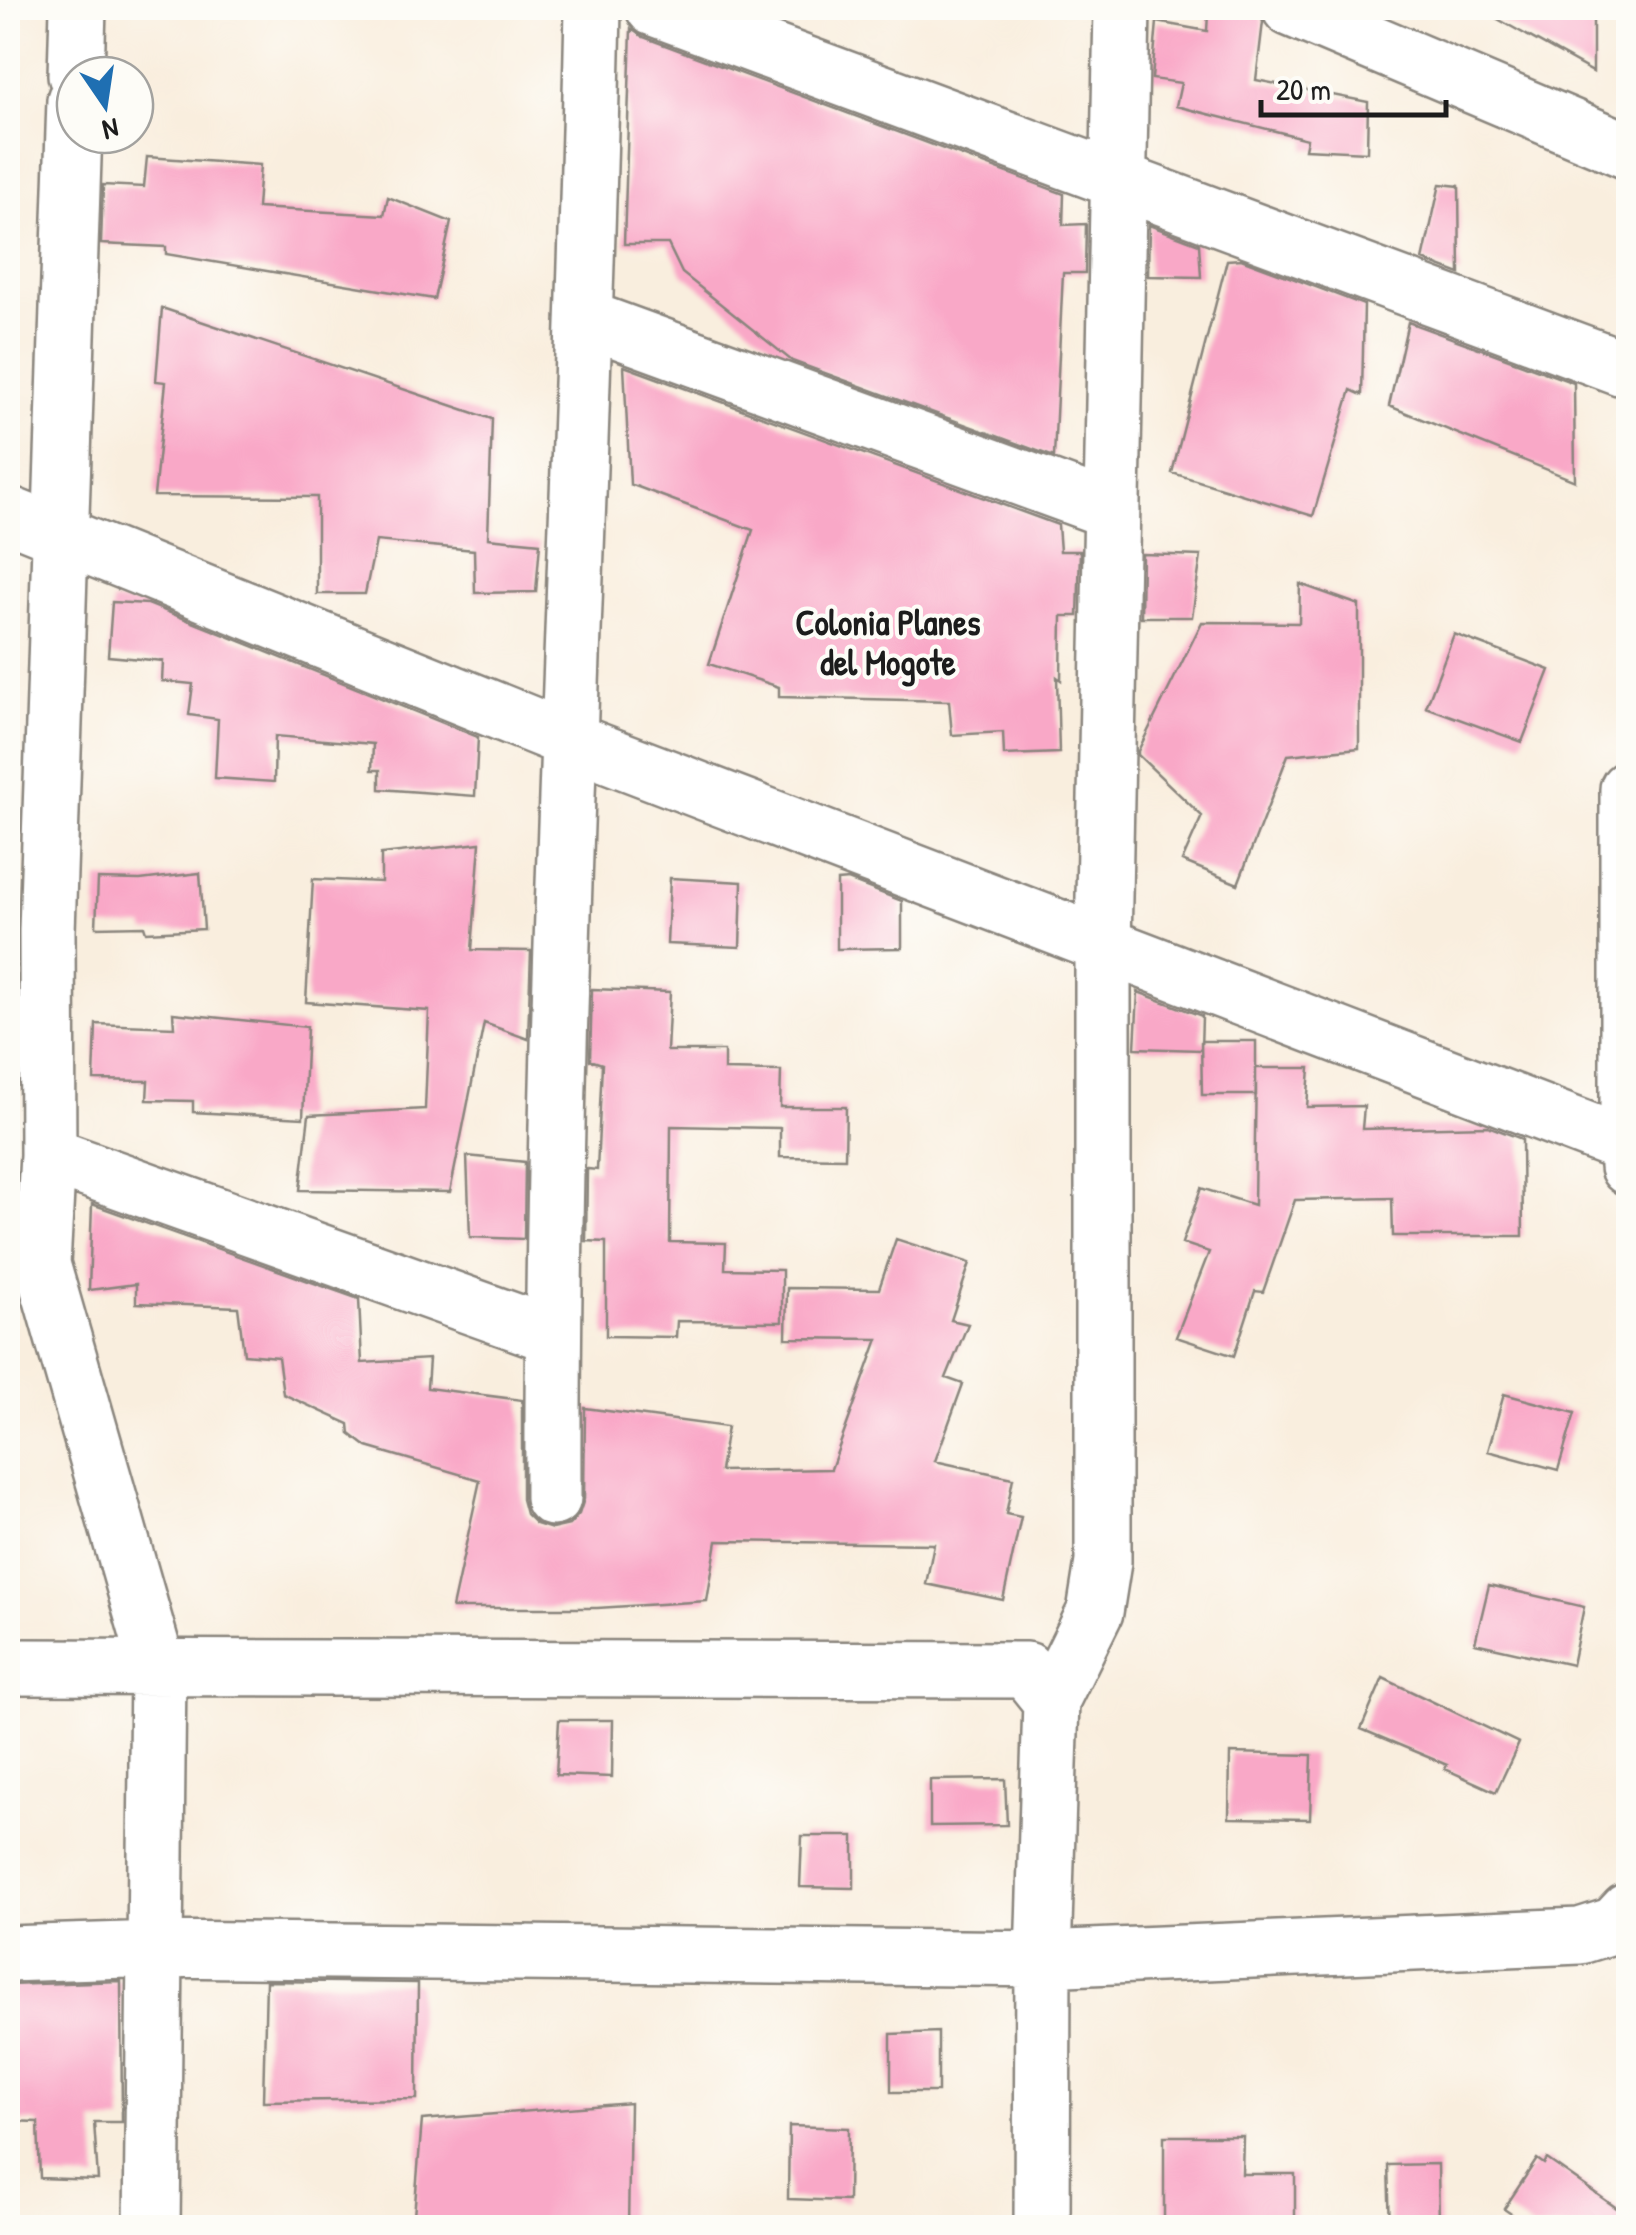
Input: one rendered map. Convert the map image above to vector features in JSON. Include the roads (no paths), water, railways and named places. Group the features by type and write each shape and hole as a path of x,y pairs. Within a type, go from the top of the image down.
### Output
{"street":[{"path":"77,55 78,8"},
{"path":"553,1498 552,1335 568,740 587,319 594,8"},
{"path":"654,8 1628,370"},
{"path":"1042,2228 1044,1958 1052,1701 1096,1612 1104,1562 1102,946 1122,8"},
{"path":"1290,8 1628,151"},
{"path":"73,155 62,534 27,925 48,1155 42,1264 158,1669 158,1949 152,2228"},
{"path":"587,319 1112,511"},
{"path":"8,514 568,740 1628,1146"},
{"path":"1628,790 1628,1167"},
{"path":"48,1155 552,1335"},
{"path":"8,1668 1026,1670 1052,1701"},
{"path":"8,1954 158,1949 1044,1958 1580,1936 1615,1925 1628,1910"}],"district":[{"name":"Colonia Planes del Mogote","path":"888,643"}]}
